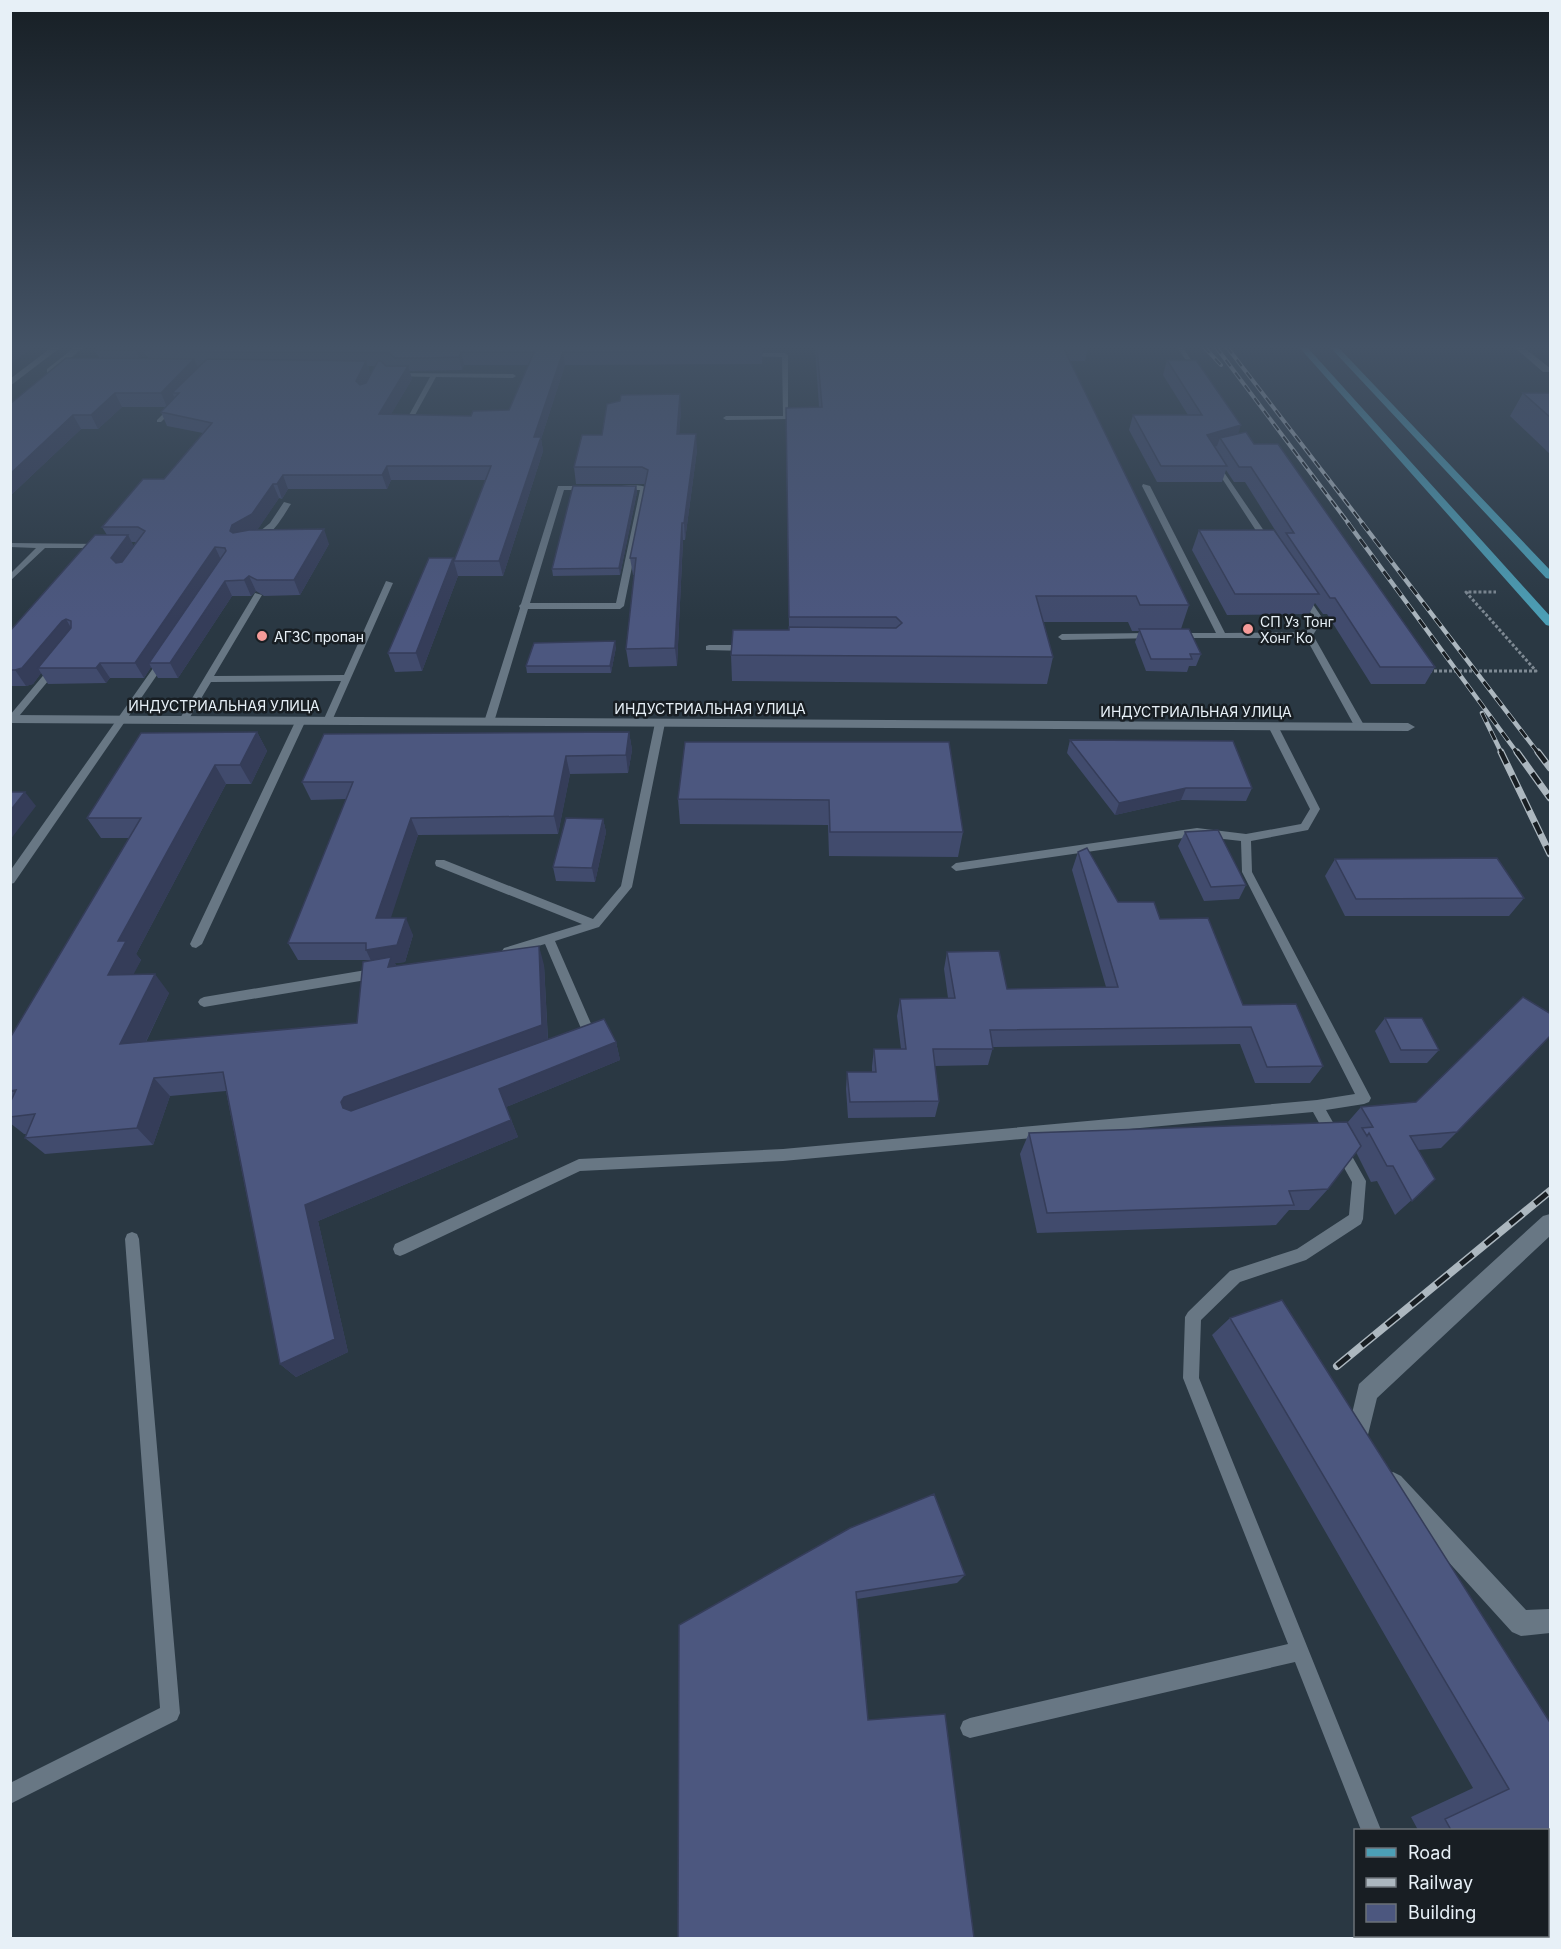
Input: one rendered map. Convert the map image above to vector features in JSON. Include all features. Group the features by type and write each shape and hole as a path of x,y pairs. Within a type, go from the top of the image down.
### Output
{"main road":[{"path":"1384,438 1551,623"},
{"path":"1420,438 1551,576"}],"street":[{"name":"ИНДУСТРИАЛЬНАЯ УЛИЦА","path":"11,719 1408,727"},
{"path":"1551,1223 1367,1392 1355,1442 1521,1623 1551,1621"}],"lane":[{"path":"1207,451 1273,550"},
{"path":"1146,486 1222,636"},
{"path":"489,722 561,488 596,488"},
{"path":"523,606 620,606 644,488 608,488"},
{"path":"251,541 260,537 273,525 287,504"},
{"path":"10,545 112,546"},
{"path":"10,579 43,546"},
{"path":"328,721 389,583"},
{"path":"1299,589 1319,619 1309,635"},
{"path":"184,720 258,596"},
{"path":"1062,637 1309,635"},
{"path":"1309,635 1360,727"},
{"path":"709,648 755,648"},
{"path":"10,880 166,655"},
{"path":"11,719 62,658"},
{"path":"208,679 347,678"},
{"path":"196,944 301,720"},
{"path":"497,953 520,949 596,924 626,887 660,723"},
{"path":"956,867 1197,832 1246,838 1304,827 1315,809 1273,726"},
{"path":"400,1249 579,1165 783,1155 1317,1106 1364,1098 1247,872 1246,838"},
{"path":"440,863 596,924"},
{"path":"549,940 590,1035 568,1043"},
{"path":"204,1002 392,971"},
{"path":"1317,1106 1359,1181 1356,1219 1301,1255 1235,1276 1193,1317 1191,1378 1371,1829"},
{"path":"10,1794 171,1713 132,1239"},
{"path":"970,1728 1300,1651"}],"path":[{"path":"1428,671 1536,671 1466,592 1523,593"}],"building":[{"path":"10,438 48,438 10,474"},
{"path":"199,438 541,438 499,561 454,561 491,466 387,466 382,475 283,475 277,484 273,484 252,514 232,525 230,531 233,533 249,530 324,529 294,580 257,580 249,576 244,580 225,581 170,663 149,663 226,551 225,548 215,547 135,663 100,663 96,668 38,668 71,628 71,621 66,619 22,668 10,670 10,631 95,535 128,535 111,558 116,563 122,562 145,531 138,527 102,527 143,479 164,479"},
{"path":"581,438 695,438 684,523 682,523 675,648 626,649 636,558 630,558 648,470 642,467 574,467"},
{"path":"786,438 1107,438 1189,605 1140,605 1136,596 1036,596 1053,657 731,655 733,630 789,630 789,627 896,628 902,623 896,617 789,617"},
{"path":"1146,438 1209,438 1227,466 1161,466"},
{"path":"1220,438 1250,438 1254,444 1278,444 1435,667 1380,667 1335,598 1330,598 1286,533 1294,533 1251,467 1239,467"},
{"path":"573,486 636,486 619,568 552,569"},
{"path":"1199,530 1274,530 1319,594 1235,594"},
{"path":"429,558 453,558 416,653 388,653"},
{"path":"1139,629 1189,629 1201,654 1190,654 1192,659 1151,659"},
{"path":"615,641 610,666 526,666 534,643"},
{"path":"257,732 240,765 215,765 118,941 126,941 108,975 155,974 120,1044 357,1023 363,962 391,957 388,967 539,946 542,1025 344,1097 341,1102 343,1108 351,1111 604,1019 616,1042 499,1089 511,1120 305,1205 335,1339 280,1364 223,1072 154,1078 137,1128 25,1138 35,1114 10,1117 10,1103 16,1090 10,1091 10,1038 141,818 87,818 141,733"},
{"path":"629,732 626,755 566,756 554,816 411,818 376,918 406,918 397,945 366,950 366,943 288,943 353,782 302,782 324,734"},
{"path":"1070,740 1233,741 1252,788 1186,788 1119,803"},
{"path":"685,742 949,742 963,832 830,832 829,800 678,799"},
{"path":"10,792 25,792 10,811"},
{"path":"566,818 603,819 592,868 553,867"},
{"path":"1218,830 1246,885 1211,887 1185,832"},
{"path":"1087,848 1118,902 1154,902 1160,919 1208,918 1243,1005 1296,1004 1323,1066 1267,1067 1251,1027 990,1030 993,1049 933,1049 939,1101 850,1102 847,1072 876,1072 874,1049 906,1049 900,999 955,998 947,952 999,951 1007,989 1118,987 1078,852"},
{"path":"1497,858 1524,898 1356,899 1335,859"},
{"path":"1523,997 1551,1014 1551,1035 1457,1132 1410,1136 1435,1179 1412,1201 1393,1166 1387,1166 1369,1133 1367,1136 1362,1128 1373,1127 1361,1107 1416,1102"},
{"path":"1385,1018 1422,1018 1439,1050 1401,1050"},
{"path":"1347,1122 1361,1146 1328,1189 1289,1191 1294,1205 1047,1213 1029,1133"},
{"path":"1282,1300 1551,1724 1551,1900 1549,1901 1549,1829 1450,1829 1445,1819 1509,1789 1230,1318"},
{"path":"934,1494 965,1575 856,1592 868,1720 945,1714 974,1938 678,1938 679,1625 850,1528"}],"railway":[{"path":"1284,438 1349,524"},
{"path":"1297,438 1363,524"},
{"path":"1348,523 1518,754"},
{"path":"1362,523 1539,754"},
{"path":"1482,713 1502,754"},
{"path":"1501,752 1550,854"},
{"path":"1517,752 1550,798"},
{"path":"1538,752 1550,768"},
{"path":"1337,1366 1550,1191"}],"place":[{"name":"СП Уз Тонг Хонг Ко","path":"1248,629"},
{"name":"АГЗС пропан","path":"262,636"}]}
